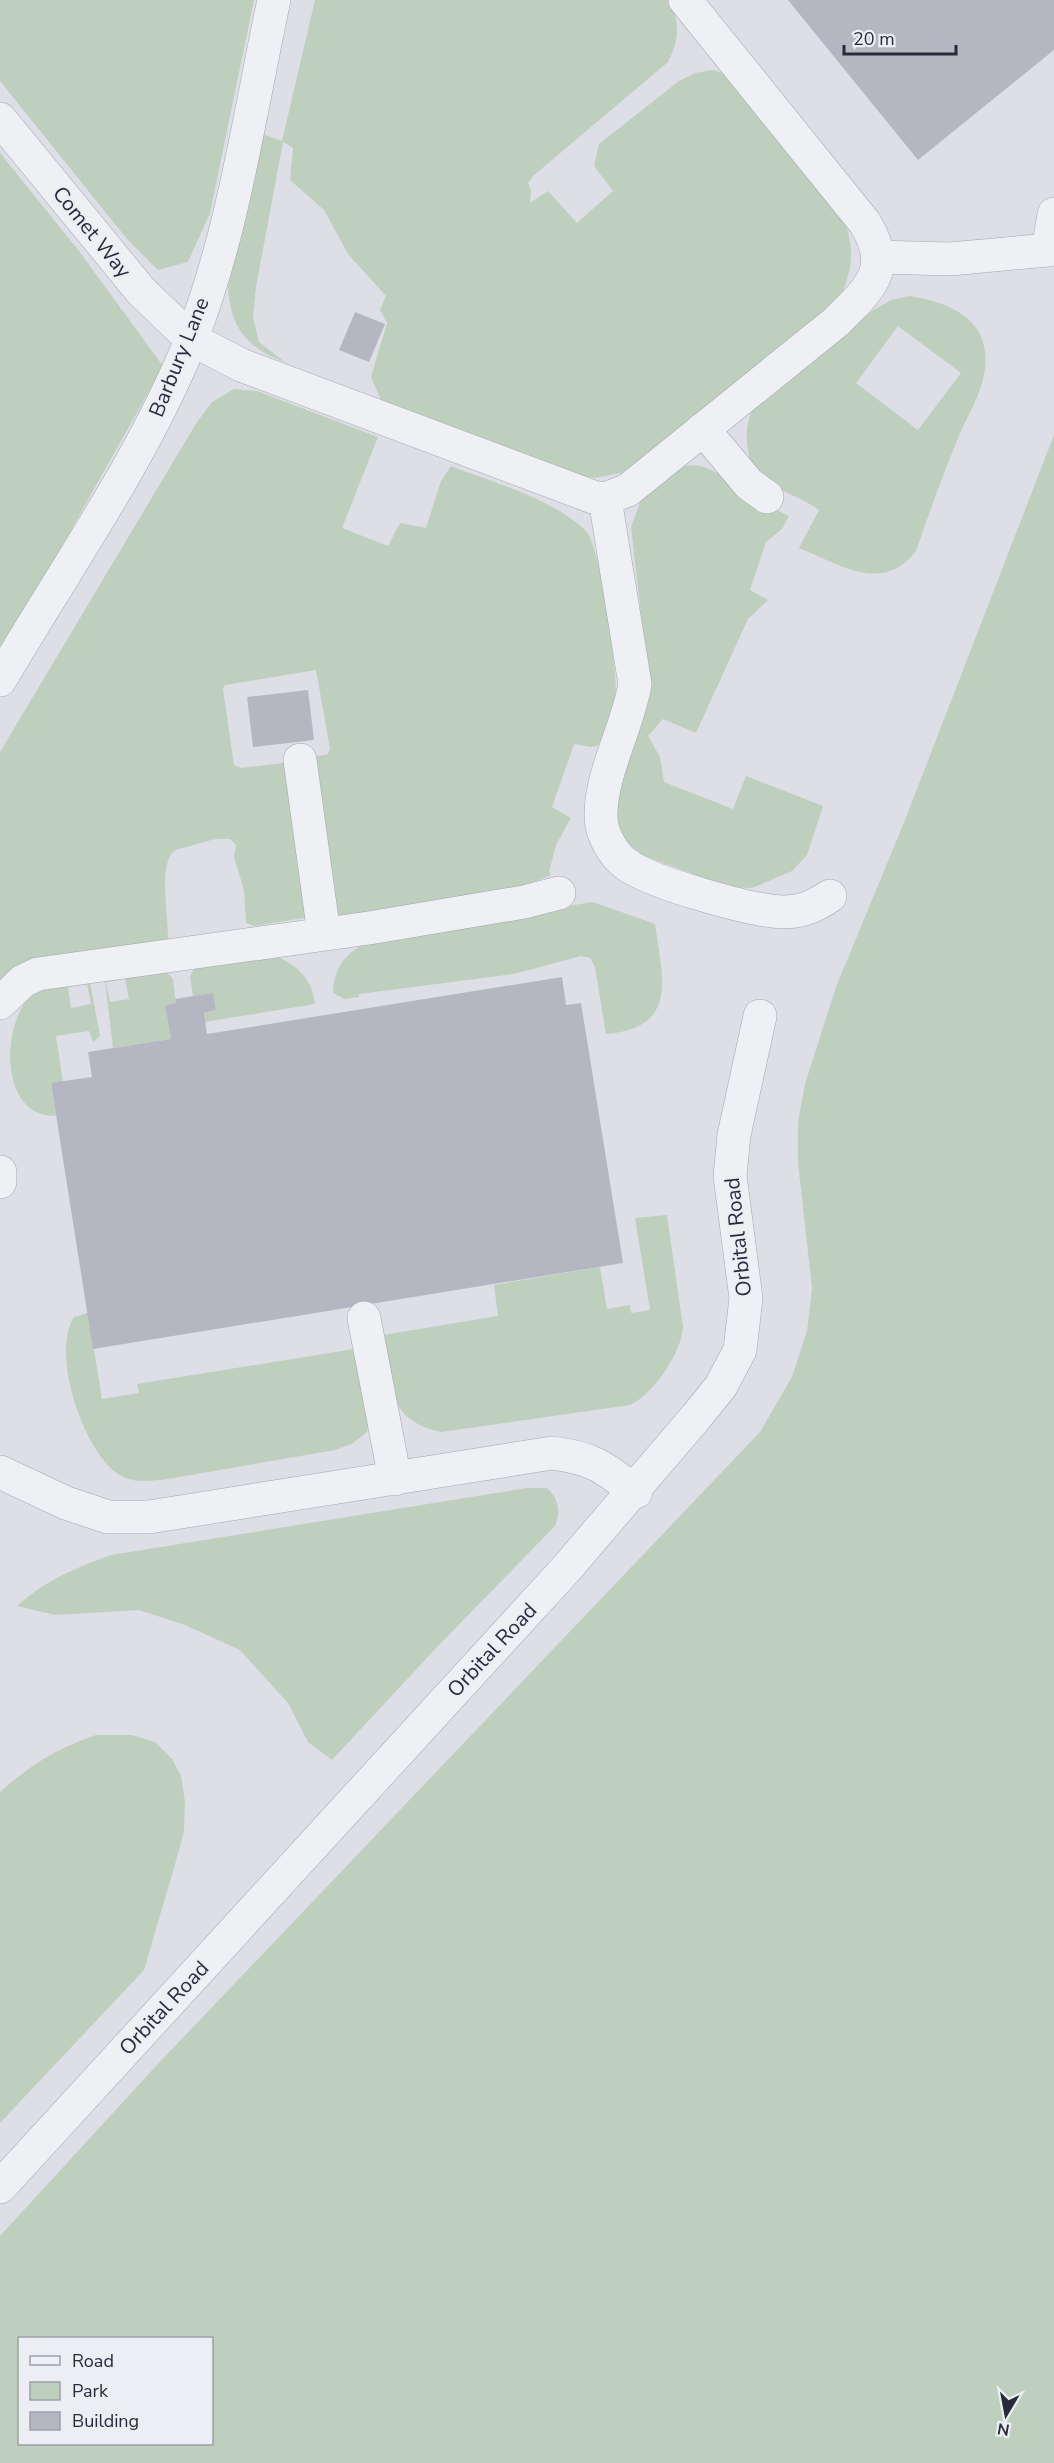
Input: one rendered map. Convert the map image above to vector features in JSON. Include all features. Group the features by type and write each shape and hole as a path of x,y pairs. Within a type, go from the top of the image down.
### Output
{"street":[{"name":"Barbury Lane","path":"0,680 53,588 123,481 191,339 217,256 233,191 274,0"},
{"path":"685,0 865,223 872,235 878,257 877,275 867,291 836,322 628,490 605,499 634,684 631,706 604,790 601,818 606,838 624,863 645,875 741,906 783,912 810,909 830,896"},
{"name":"Comet Way","path":"0,119 141,291 191,339 241,366 593,497 605,499"},
{"path":"878,257 950,259 1048,250 1054,214"},
{"path":"704,429 749,484 767,497"},
{"path":"300,760 324,934"},
{"path":"0,1003 23,981 38,974 324,934 524,902 559,893"},
{"name":"Orbital Road","path":"0,2187 636,1492 721,1386 740,1350 746,1298 730,1176 734,1135 760,1016"},
{"path":"0,1172 0,1182"},
{"path":"364,1318 395,1479"},
{"path":"0,1472 66,1503 108,1517 149,1518 552,1453 581,1456 597,1463 636,1492"}],"green space":[{"path":"0,0 254,0 210,213 188,262 158,270 127,239 0,81"},
{"path":"315,0 668,0 675,16 677,31 668,62 533,176 528,183 531,190 530,203 548,191 577,223 613,191 594,166 599,144 679,81 695,73 713,70 726,74 846,226 851,247 850,266 837,304 626,472 595,478 573,476 381,400 371,377 387,323 380,310 386,296 348,254 324,210 290,180 293,148 283,142 256,287 253,318 259,342 286,363 261,351 243,335 237,325 228,286 263,134 282,141"},
{"path":"0,153 79,251 163,366 0,657"},
{"path":"909,296 927,299 958,312 979,332 984,346 985,363 980,390 952,452 916,551 903,564 889,571 875,574 845,568 799,548 819,510 762,478 749,457 747,430 750,415 757,402 872,311 891,300","holes":["898,326 961,373 918,430 856,383"]},
{"path":"234,389 257,391 378,437 342,528 388,546 400,523 426,528 441,481 451,466 539,500 572,519 586,531 592,542 603,586 615,669 616,705 604,744 591,747 574,744 552,807 571,818 556,845 549,872 551,875 520,888 343,916 336,915 306,759 328,754 330,749 316,670 225,685 223,689 234,765 241,768 291,762 310,917 254,926 246,923 244,890 234,857 236,845 230,839 218,839 178,849 170,856 165,878 168,939 160,944 0,982 0,752 197,422 212,402"},
{"path":"1054,435 1054,2463 0,2463 0,2236 156,2066 760,1432 792,1377 807,1331 812,1288 798,1163 798,1122 805,1084 836,987 905,820"},
{"path":"695,465 718,473 751,497 789,516 782,529 766,542 750,590 768,600 748,619 696,733 663,719 648,736 660,757 664,782 733,809 746,776 823,806 807,855 792,871 752,888 728,887 642,855 625,840 617,822 617,793 649,683 631,527 643,495 667,474 684,466"},
{"path":"593,902 655,924 661,962 661,996 656,1010 646,1022 630,1030 606,1034 595,967 590,958 581,956 514,974 359,994 359,997 345,999 333,993 337,971 348,955 364,944 384,935"},
{"path":"277,957 292,964 308,981 315,1004 205,1022 204,1013 216,1010 213,994 193,997 190,976 196,966"},
{"path":"167,972 173,979 176,1003 165,1005 171,1039 113,1048 105,980","holes":["125,979 129,999 110,1002 106,982"]},
{"path":"90,982 100,1036 93,1042 89,1031 56,1036 63,1082 51,1084 56,1116 38,1113 24,1102 15,1087 11,1068 14,1028 21,1009 31,995 37,991","holes":["87,984 91,1004 71,1008 68,987"]},
{"path":"667,1215 683,1327 678,1348 665,1372 639,1400 630,1405 441,1432 423,1426 400,1408 394,1397 384,1335 498,1316 494,1285 600,1267 607,1309 630,1305 631,1313 650,1310 635,1218"},
{"path":"88,1313 102,1399 139,1393 137,1384 354,1349 369,1422 367,1432 352,1444 335,1450 168,1479 142,1481 124,1477 105,1462 93,1445 74,1401 68,1377 66,1354 68,1333 74,1317"},
{"path":"527,1488 547,1488 551,1492 558,1506 555,1526 438,1646 332,1760 308,1742 288,1703 240,1650 185,1625 139,1610 55,1615 17,1606 50,1582 111,1555"},
{"path":"96,1735 132,1735 155,1742 172,1759 181,1776 185,1802 184,1831 144,1970 0,2123 0,1792 45,1758"}],"building":[{"path":"788,0 1054,0 1054,50 918,160"},
{"path":"355,312 385,324 369,362 339,350"},
{"path":"308,690 314,740 253,747 247,697"},
{"path":"562,977 566,1005 581,1003 623,1263 93,1349 51,1083 92,1077 88,1052 171,1039 165,1005 176,1003 175,999 213,993 216,1010 204,1013 207,1034"}]}
